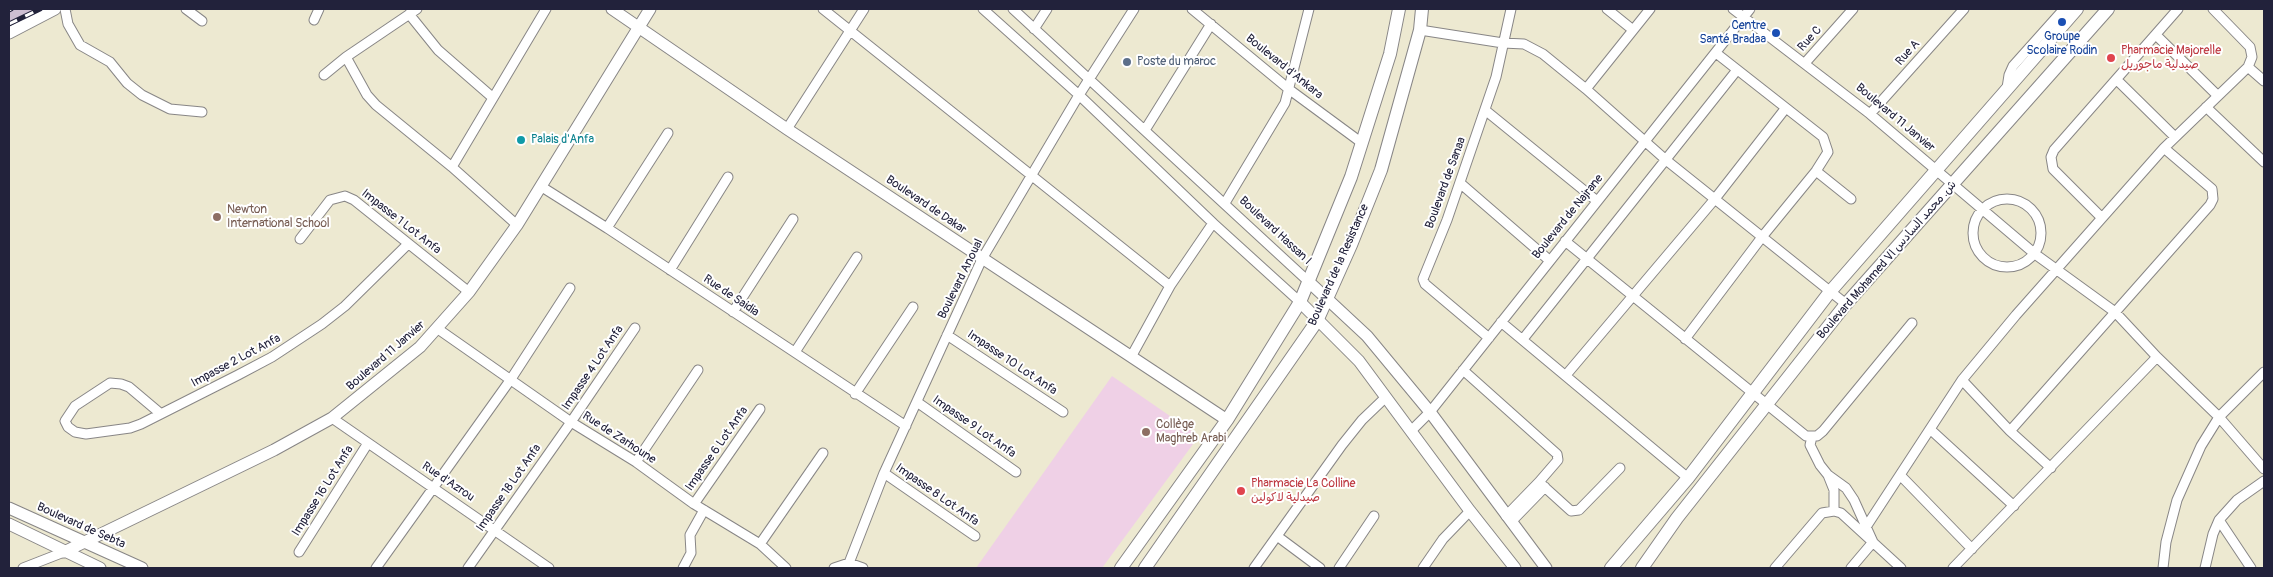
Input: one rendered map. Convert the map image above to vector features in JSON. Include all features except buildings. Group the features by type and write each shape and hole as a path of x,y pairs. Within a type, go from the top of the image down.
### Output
{"main road":[{"name":"Boulevard de la Resistance","path":"1121,568 1227,420 1300,302 1352,177 1390,54 1399,9"},
{"name":"Boulevard de la Resistance","path":"1145,568 1316,321 1327,300 1381,170 1420,30 1422,9"},
{"name":"Boulevard Mohamed VI ش. محمد السادس","path":"1611,568 1688,478 1829,292 2007,88 2040,44 2077,9"},
{"name":"Boulevard Mohamed VI ش. محمد السادس","path":"1642,568 1677,518 1846,304 2108,9"}],"street":[{"path":"9,33 55,9"},
{"path":"65,9 68,24 80,45 110,62 127,83 142,95 170,108 202,112"},
{"path":"186,9 202,21"},
{"path":"314,20 319,9"},
{"path":"452,167 492,96 546,9"},
{"name":"Boulevard de Dakar","path":"612,9 982,259 1227,420"},
{"name":"Boulevard 11 Janvier","path":"64,552 274,450 332,418 385,377 438,328 469,292 517,225 650,9"},
{"path":"823,9 1170,286"},
{"path":"787,128 864,9"},
{"path":"983,9 1079,95 1213,223 1300,302 1316,321 1359,361 1470,512 1515,568"},
{"name":"Boulevard Hassan I","path":"1013,9 1367,336 1430,412 1546,568"},
{"path":"1034,29 1047,9"},
{"name":"Boulevard Anoual","path":"849,563 884,473 982,259 1079,95 1134,9"},
{"name":"Boulevard d'Ankara","path":"1192,9 1290,90 1362,143"},
{"path":"1225,203 1285,103 1290,90 1309,9"},
{"name":"Boulevard de Sanaa","path":"1489,338 1425,284 1423,279 1460,183 1496,77 1510,9"},
{"path":"1607,9 1633,30"},
{"path":"1586,89 1650,9"},
{"name":"Boulevard 11 Janvier","path":"1733,9 1870,114 2035,254 2115,312 2157,357 2219,416 2264,469"},
{"name":"Boulevard de Najrane","path":"1411,431 1430,412 1750,9"},
{"name":"Rue C","path":"1805,63 1853,9"},
{"name":"Rue A","path":"1870,114 1964,9"},
{"path":"2040,44 2064,9"},
{"path":"2102,218 2053,169 2051,157 2054,150 2178,9"},
{"path":"1866,527 1962,380 2056,268 2164,148 2248,66 2252,56 2250,47 2213,9"},
{"path":"324,75 346,56 413,11 438,50 492,96"},
{"path":"1145,130 1211,24"},
{"path":"1420,30 1503,43 1524,44 1537,51 1586,89 1644,142 1714,200 1846,304"},
{"path":"2156,35 2218,96"},
{"path":"1685,339 1762,237 1816,171 1828,152 1827,144 1823,137 1716,53"},
{"path":"346,56 368,95 376,105 452,167 517,225"},
{"path":"2248,66 2264,82"},
{"path":"1523,339 1737,70"},
{"path":"2116,80 2175,137"},
{"path":"2206,107 2264,162"},
{"path":"1566,375 1714,200 1786,109"},
{"path":"1485,110 1597,201"},
{"path":"607,228 668,133"},
{"path":"2010,431 2205,212 2213,199 2212,189 2164,148"},
{"path":"1816,171 1852,200"},
{"path":"670,270 728,177"},
{"path":"1460,183 1549,260"},
{"name":"Rue de Saidia","path":"542,187 906,426"},
{"name":"Impasse 1 Lot Anfa","path":"300,239 330,200 345,196 354,200 469,292"},
{"path":"2000,198 2020,200 2031,209 2036,214 2042,234 2035,254 2016,266 1993,265 1976,250 1971,228 1981,208 2000,198"},
{"path":"733,312 793,218"},
{"path":"1132,357 1170,286 1213,223"},
{"path":"1565,240 1634,294 1685,339 1806,436 1812,437 1822,431 1912,323"},
{"name":"Impasse 2 Lot Anfa","path":"161,414 129,388 121,384 110,383 76,406 65,421 68,427 75,432 96,434 130,428 161,414 272,357 298,341 344,306 408,244"},
{"path":"795,352 857,257"},
{"path":"376,568 432,486 511,379 570,288"},
{"path":"855,394 913,307"},
{"path":"1501,322 1688,478"},
{"name":"Rue de Zarhoune","path":"438,328 571,422 636,462 694,504 760,544 786,568"},
{"name":"Impasse 4 Lot Anfa","path":"571,422 634,328"},
{"name":"Impasse 10 Lot Anfa","path":"948,335 1063,412"},
{"path":"1953,568 2157,357"},
{"path":"636,462 698,370"},
{"path":"1463,370 1557,454 1558,460 1542,485 1508,519"},
{"path":"2163,568 2166,542 2177,500 2201,446 2219,416 2264,372"},
{"path":"1962,380 2010,431 2051,468"},
{"path":"1254,568 1342,445 1362,420 1386,397"},
{"name":"Impasse 9 Lot Anfa","path":"917,402 1016,472"},
{"name":"Impasse 6 Lot Anfa","path":"694,504 760,408"},
{"name":"Rue d'Azrou","path":"332,418 549,568"},
{"name":"Impasse 18 Lot Anfa","path":"468,568 571,422"},
{"path":"1931,430 2014,506"},
{"path":"1812,437 1810,445 1813,453 1828,475 1834,490 1834,511"},
{"name":"Impasse 16 Lot Anfa","path":"299,552 368,443"},
{"path":"760,544 823,453"},
{"path":"1542,485 1571,511 1575,512 1620,468"},
{"name":"Impasse 8 Lot Anfa","path":"884,473 975,536"},
{"path":"1828,475 1846,488 1854,500 1873,542"},
{"path":"1901,476 1972,549"},
{"path":"2206,568 2213,534 2219,520 2237,500 2264,480"},
{"name":"Boulevard de Sebta","path":"9,508 142,568"},
{"path":"683,568 691,552 690,535 704,510"},
{"path":"1775,568 1822,513 1834,511 1841,513 1902,568"},
{"path":"1426,567 1443,539 1470,512"},
{"path":"1339,568 1374,516"},
{"path":"2219,520 2251,568"},
{"path":"9,524 100,568"},
{"path":"1277,536 1320,568"},
{"path":"1851,568 1873,542"},
{"path":"22,568 64,552"},
{"path":"834,568 849,563 863,568"}],"shaded area":[{"path":"9,9 49,9 9,29"},
{"path":"1112,376 1199,436 1102,568 976,568"}],"railway":[{"path":"9,24 40,9"}],"place":[{"name":"Groupe Scolaire Rodin","path":"2062,22"},
{"name":"Centre Santé Bradaa","path":"1776,33"},
{"name":"Pharmacie Majorelle صيدلية ماجوريل","path":"2111,58"},
{"name":"Poste du maroc","path":"1127,62"},
{"name":"Palais d'Anfa","path":"521,140"},
{"name":"Newton International School","path":"217,217"},
{"name":"Collège Maghreb Arabi","path":"1146,432"},
{"name":"Pharmacie La Colline صيدلية لاكولين","path":"1241,491"}]}
